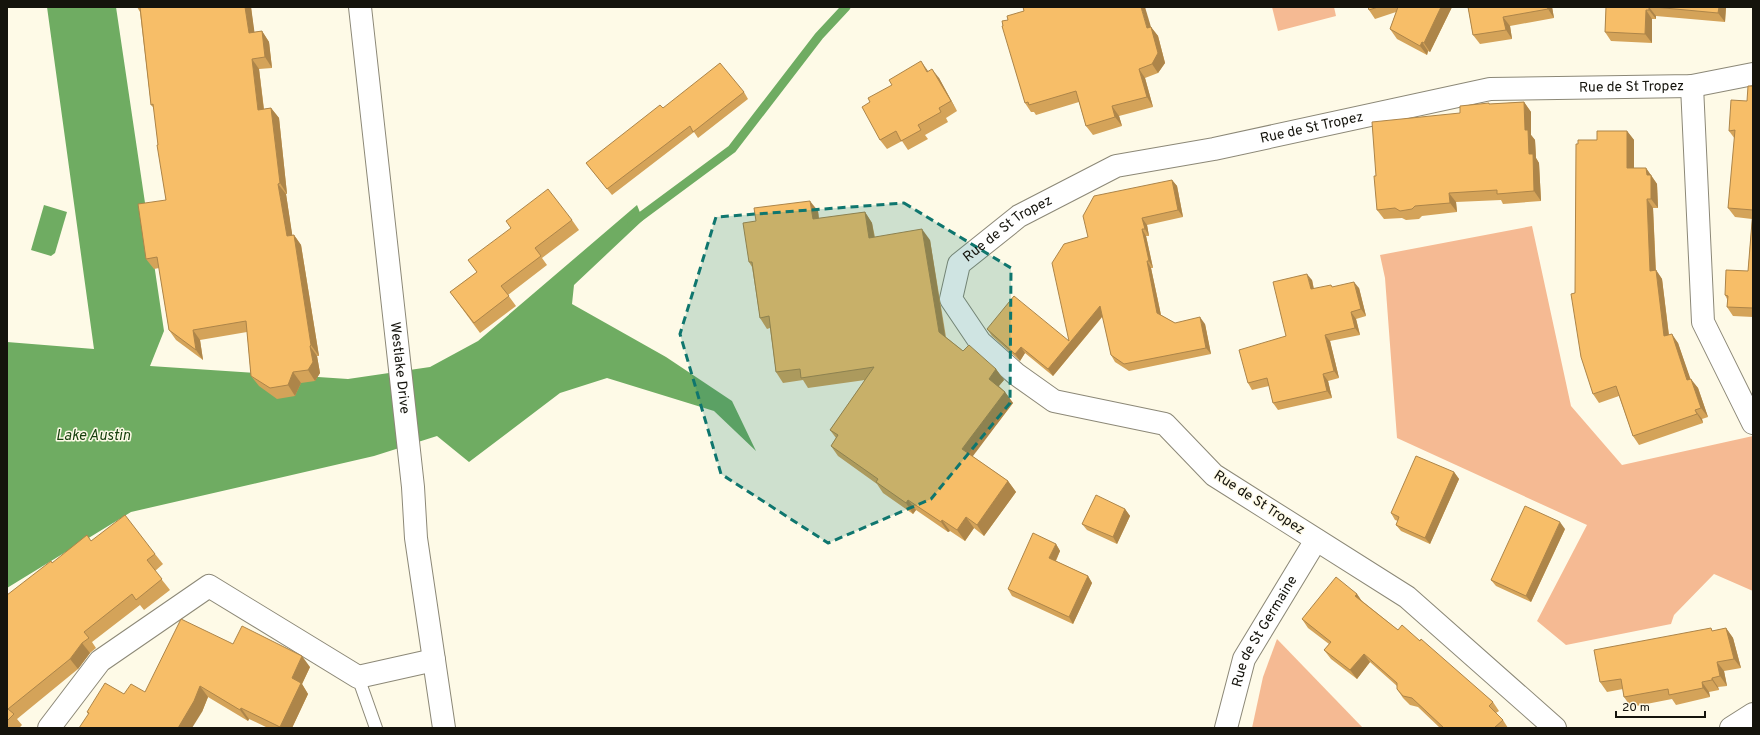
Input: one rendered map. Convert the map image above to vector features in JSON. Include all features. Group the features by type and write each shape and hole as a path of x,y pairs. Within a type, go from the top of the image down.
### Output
{"street":[{"name":"Westlake Drive","path":"360,7 414,487 416,538 444,728"},
{"name":"Rue de St Tropez","path":"1555,728 1407,597 1214,475 1165,424 1054,401 1016,374 980,342 951,299 959,264 1019,216 1116,166 1214,149 1490,89 1692,86 1753,74"},
{"name":"Rue de St Tropez","path":"1692,86 1703,322 1753,423"},
{"name":"Rue de St Germaine","path":"1226,728 1244,658 1316,540"},
{"path":"49,728 100,661 209,586 358,677 434,660"},
{"path":"1731,728 1753,714"}],"lane":[{"path":"358,677 376,728"}],"highlighted area":[{"path":"904,203 1011,268 1010,403 931,499 828,543 721,474 680,334 716,217"}],"shaded area":[{"path":"1272,7 1334,7 1336,16 1278,31"},
{"path":"1532,226 1571,406 1622,465 1753,436 1753,591 1714,574 1674,615 1671,624 1566,645 1537,621 1587,525 1397,438 1385,278 1380,255"},
{"path":"1277,639 1363,728 1252,728 1263,677"}],"water":[{"name":"Lake Austin","path":"47,7 116,7 164,331 150,366 348,379 430,367 478,341 637,205 643,220 574,285 572,304 666,357 732,401 756,451 714,411 607,378 560,393 469,462 437,436 374,456 131,512 7,588 7,342 94,349"},
{"path":"44,205 67,212 55,253 51,256 31,250"}],"building":[{"path":"140,7 245,7 249,33 262,31 265,57 252,59 258,110 271,108 280,183 278,184 287,236 294,235 313,362 308,370 293,372 288,385 270,388 251,376 246,321 193,330 196,350 169,330 157,257 146,259 138,204 166,200 157,145 153,104 151,105"},
{"path":"1023,7 1141,7 1147,28 1151,27 1158,53 1152,64 1139,69 1147,97 1112,106 1115,117 1086,126 1076,91 1029,105 1028,102 1025,103 1002,26 1002,21 1008,20 1007,16 1024,11"},
{"path":"1368,7 1378,7 1369,10"},
{"path":"1398,7 1441,7 1424,43 1422,42 1420,46 1390,29"},
{"path":"1468,7 1547,7 1548,9 1503,17 1506,30 1473,35"},
{"path":"1606,7 1649,7 1649,10 1646,10 1645,34 1605,32"},
{"path":"1654,7 1719,7 1718,13"},
{"path":"921,61 927,72 932,69 951,101 939,108 941,112 918,125 921,130 901,141 896,131 880,140 862,107 870,102 868,98 892,85 889,80"},
{"path":"720,63 744,92 693,132 690,126 607,189 586,163 660,105 663,108"},
{"path":"1748,86 1753,86 1753,210 1728,208 1735,130 1729,131 1731,100 1747,101"},
{"path":"1524,102 1525,130 1528,130 1529,154 1533,154 1534,191 1497,194 1497,190 1449,193 1450,203 1415,206 1412,209 1400,211 1395,208 1377,210 1372,122 1460,113 1460,106"},
{"path":"1597,131 1627,131 1627,168 1646,168 1647,175 1651,175 1651,199 1647,199 1650,271 1656,270 1664,336 1672,334 1687,380 1691,379 1701,408 1695,410 1697,414 1633,436 1616,386 1593,394 1581,357 1571,294 1575,293 1576,144 1578,144 1578,140 1597,140"},
{"path":"1172,180 1178,210 1142,218 1145,229 1142,229 1149,261 1147,261 1157,313 1175,323 1200,317 1206,348 1124,364 1111,355 1100,306 1048,369 1021,347 1015,354 987,329 1014,296 1069,341 1052,263 1064,244 1088,237 1083,216 1094,196"},
{"path":"548,189 572,220 535,248 541,256 501,286 509,296 474,323 450,292 477,272 468,260 511,228 506,221"},
{"path":"810,201 813,219 865,212 869,238 922,229 939,332 963,351 969,345 996,369 989,379 1005,392 962,449 1008,481 977,525 966,517 957,530 942,520 941,522 908,500 906,503 876,482 878,479 831,446 838,435 830,430 874,367 801,378 800,369 776,372 769,316 760,318 752,262 749,262 743,223 756,221 754,208"},
{"path":"1753,210 1753,308 1727,307 1728,296 1725,295 1726,270 1748,271"},
{"path":"1307,274 1311,289 1331,285 1332,287 1354,282 1361,309 1351,312 1355,328 1325,335 1334,371 1323,374 1327,391 1273,403 1267,378 1248,383 1239,350 1286,336 1273,282"},
{"path":"1416,456 1454,472 1425,538 1396,525 1399,517 1391,513"},
{"path":"1096,495 1125,509 1113,537 1082,524"},
{"path":"1525,506 1560,522 1526,596 1491,580"},
{"path":"125,515 155,554 147,560 162,579 136,600 132,594 84,632 89,638 82,643 70,659 8,709 14,714 7,721 7,595 51,561 52,563 87,535 91,541"},
{"path":"1033,533 1056,544 1049,558 1088,576 1069,617 1008,589"},
{"path":"1336,577 1357,594 1355,596 1398,630 1402,625 1420,641 1421,639 1493,702 1489,706 1503,720 1494,728 1444,728 1412,698 1403,696 1397,689 1397,683 1364,654 1350,670 1324,650 1331,642 1302,619"},
{"path":"181,619 233,644 242,626 302,656 292,678 301,683 280,727 241,708 240,710 200,686 194,701 178,728 79,728 105,683 124,694 131,684 145,692"},
{"path":"1711,628 1712,631 1726,628 1734,659 1717,662 1720,676 1712,678 1712,680 1702,682 1703,688 1669,695 1668,689 1624,697 1621,679 1600,682 1594,650"}],"waterway":[{"path":"632,223 732,149 819,36 846,7"}]}
